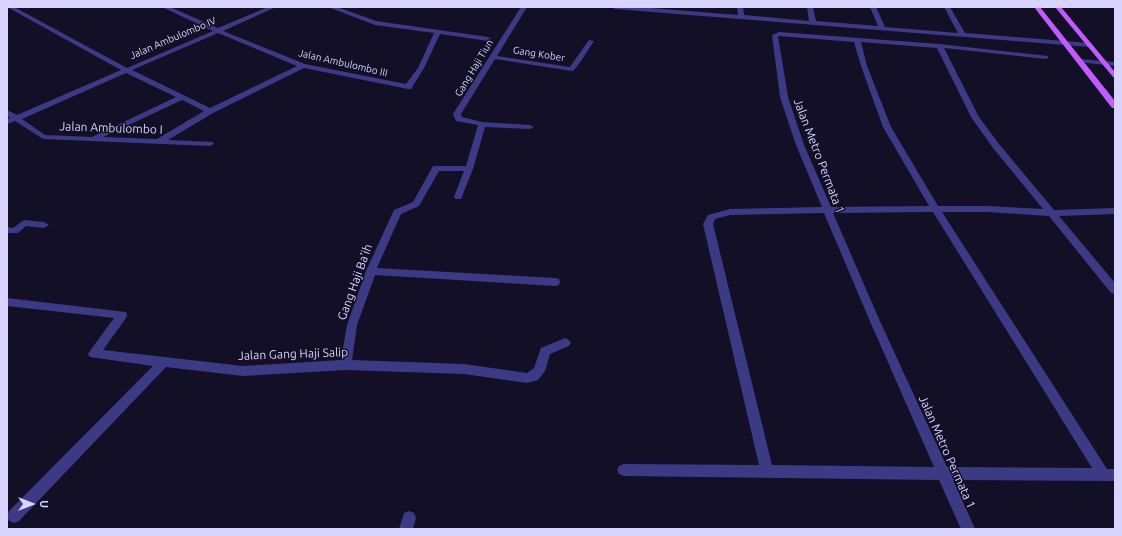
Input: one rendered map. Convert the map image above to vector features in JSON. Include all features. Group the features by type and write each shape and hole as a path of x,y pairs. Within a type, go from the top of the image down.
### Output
{"main road":[{"path":"1037,7 1115,106"},
{"path":"1058,7 1115,76"}],"street":[{"path":"9,7 126,70 210,111"},
{"name":"Jalan Ambulombo III","path":"165,7 303,66 408,88 420,68 437,32"},
{"name":"Jalan Ambulombo IV","path":"126,70 216,30 273,7"},
{"path":"331,7 375,23 488,39"},
{"name":"Gang Haji Tiun","path":"482,124 460,119 457,114 524,7"},
{"path":"615,7 664,9 741,17 1090,45"},
{"path":"740,7 741,17"},
{"path":"810,7 813,23"},
{"path":"873,7 882,28"},
{"path":"947,7 964,35"},
{"name":"Jalan Metro Permata 1","path":"968,529 874,319 800,145 784,97 775,35 779,34 939,46 1046,57"},
{"path":"857,40 864,66 887,127 936,210 1109,475"},
{"name":"Gang Kober","path":"493,57 572,68 591,41"},
{"path":"939,46 975,117 996,146 1115,290"},
{"path":"1080,61 1115,64"},
{"path":"160,142 210,111 303,66"},
{"path":"7,122 126,70"},
{"path":"93,139 182,97"},
{"name":"Jalan Ambulombo I","path":"7,112 43,137 210,144"},
{"path":"458,197 469,169 482,124 530,127"},
{"name":"Gang Haji Ba'ih","path":"346,365 352,326 371,271 397,212 416,204 436,168 469,169"},
{"path":"767,471 708,224 711,217 730,212 827,210 987,209 1052,213 1115,211"},
{"path":"7,230 15,231 24,223 44,225"},
{"path":"371,271 555,282"},
{"name":"Jalan Gang Haji Salip","path":"7,302 122,315 94,354 243,371 346,365 464,369 527,378 534,376 539,371 545,351 564,343"},
{"path":"14,516 164,362"},
{"path":"624,470 1109,475"}]}
